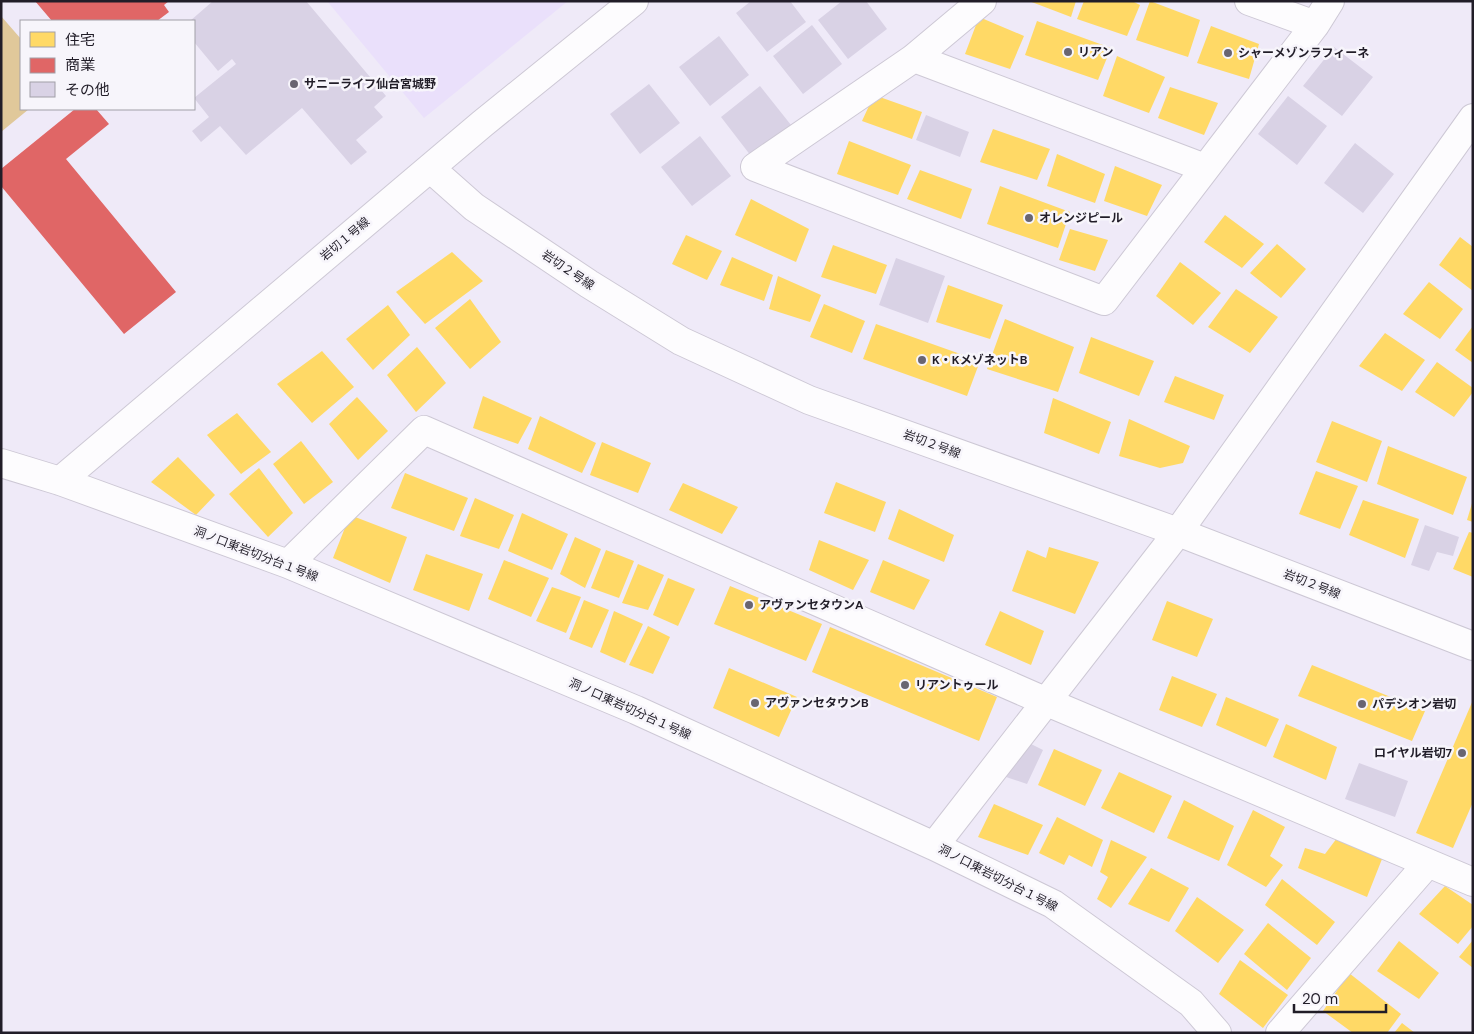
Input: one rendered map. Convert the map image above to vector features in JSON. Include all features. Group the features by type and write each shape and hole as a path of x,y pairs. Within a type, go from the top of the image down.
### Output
{"street":[{"name":"岩切１号線","path":"60,481 430,168 634,1"},
{"path":"982,1 914,58 755,167 1104,302 1315,25 1330,1"},
{"path":"1250,1 1315,25"},
{"path":"914,58 1205,168"},
{"path":"934,846 1178,532 1473,118"},
{"name":"岩切２号線","path":"430,168 474,207 589,284 681,340 809,400 1178,532 1473,646"},
{"path":"288,564 424,430 1047,702 1473,882"},
{"name":"洞ノ口東岩切分台１号線","path":"1,463 60,481 288,564 636,710 934,846 1053,904 1191,1003 1217,1033"},
{"path":"1280,1033 1428,863"}],"shaded area":[{"path":"327,1 568,1 424,118"},
{"path":"1,16 20,38 20,110 28,110 1,132"}],"building: 住宅":[{"path":"1029,1 1076,1 1071,17"},
{"path":"1084,1 1132,1 1140,5 1127,36 1077,19"},
{"path":"1150,1 1200,20 1188,57 1136,40"},
{"path":"979,17 1024,36 1010,69 965,54"},
{"name":"リアン","path":"1037,21 1111,48 1098,80 1025,55"},
{"name":"シャーメゾンラフィーネ","path":"1211,26 1259,44 1249,79 1197,63"},
{"path":"1117,56 1165,77 1149,113 1103,96"},
{"path":"1170,87 1218,103 1204,135 1158,118"},
{"path":"874,95 922,112 912,139 862,121"},
{"path":"993,129 1050,149 1037,180 980,162"},
{"path":"849,141 911,165 898,195 837,174"},
{"path":"1057,154 1105,174 1095,203 1047,186"},
{"path":"1115,166 1162,185 1147,216 1104,201"},
{"path":"920,170 972,189 961,219 907,199"},
{"name":"オレンジピール","path":"1000,186 1070,212 1058,248 987,224"},
{"path":"751,199 809,229 796,262 735,235"},
{"path":"1225,215 1264,244 1242,268 1204,242"},
{"path":"1070,229 1108,240 1095,271 1059,260"},
{"path":"686,235 722,251 707,280 672,264"},
{"path":"1460,237 1473,247 1473,291 1439,265"},
{"path":"1277,244 1306,269 1281,298 1250,273"},
{"path":"833,245 887,265 876,294 821,277"},
{"path":"452,252 483,281 425,324 396,292"},
{"path":"732,257 773,275 764,301 720,285"},
{"path":"1180,262 1221,293 1193,325 1156,296"},
{"path":"778,276 821,295 810,322 769,309"},
{"path":"1429,282 1463,309 1440,339 1403,314"},
{"path":"948,285 1003,305 990,339 936,322"},
{"path":"1236,289 1278,317 1250,353 1208,327"},
{"path":"470,299 501,342 470,369 435,328"},
{"path":"824,304 865,321 852,353 810,337"},
{"path":"388,305 410,335 373,370 346,339"},
{"path":"1005,319 1074,347 1058,392 987,369"},
{"name":"K・KメゾネットB","path":"876,324 980,361 967,396 863,359"},
{"path":"1473,326 1473,363 1455,350"},
{"path":"1385,333 1425,360 1402,391 1359,366"},
{"path":"1091,337 1154,361 1139,396 1079,373"},
{"path":"417,347 446,383 416,412 387,375"},
{"path":"322,351 354,387 312,423 277,384"},
{"path":"1437,362 1473,388 1473,392 1454,417 1415,392"},
{"path":"1175,376 1224,395 1214,420 1164,402"},
{"path":"483,396 532,418 518,444 473,428"},
{"path":"357,397 388,431 358,460 329,424"},
{"path":"1053,398 1111,422 1099,454 1044,433"},
{"path":"237,413 271,452 241,474 207,435"},
{"path":"540,416 596,443 582,473 528,449"},
{"path":"1129,419 1190,446 1183,463 1160,468 1119,456"},
{"path":"1332,421 1382,441 1367,482 1316,462"},
{"path":"301,441 333,482 304,504 273,464"},
{"path":"602,442 651,463 638,493 590,475"},
{"path":"1388,446 1467,477 1453,515 1377,484"},
{"path":"178,457 215,495 196,515 151,482"},
{"path":"259,468 293,513 268,537 229,494"},
{"path":"1316,471 1358,486 1340,529 1299,514"},
{"path":"405,473 468,498 454,531 391,508"},
{"path":"836,482 886,502 875,532 824,513"},
{"path":"683,483 738,507 722,534 669,510"},
{"path":"475,498 514,515 499,549 460,536"},
{"path":"1363,500 1419,519 1405,558 1349,535"},
{"path":"1473,500 1473,522 1467,520"},
{"path":"899,509 954,535 944,562 888,539"},
{"path":"522,513 568,534 552,570 508,551"},
{"path":"350,515 407,537 390,583 333,558"},
{"path":"1469,532 1473,533 1473,577 1453,569"},
{"path":"575,537 601,549 585,588 560,574"},
{"path":"819,540 869,560 853,590 809,570"},
{"path":"1049,547 1099,562 1075,614 1012,591 1027,550 1046,558"},
{"path":"606,550 634,561 619,598 591,588"},
{"path":"426,554 483,574 469,611 413,590"},
{"path":"504,560 549,578 531,617 488,599"},
{"path":"883,560 930,580 914,610 870,592"},
{"path":"638,564 664,575 648,610 622,603"},
{"path":"668,578 695,589 678,626 653,615"},
{"name":"アヴァンセタウンA","path":"730,586 822,624 806,661 714,624"},
{"path":"552,587 581,597 566,633 536,621"},
{"path":"584,600 609,610 592,648 569,639"},
{"path":"1167,601 1213,619 1197,657 1152,640"},
{"path":"614,611 643,624 625,663 600,652"},
{"path":"1000,611 1044,631 1031,665 985,645"},
{"path":"648,626 670,637 653,674 629,665"},
{"name":"リアントゥール","path":"830,627 997,697 979,741 812,672"},
{"name":"パデシオン岩切","path":"1312,665 1425,711 1412,741 1298,696"},
{"name":"アヴァンセタウンB","path":"729,668 797,697 779,737 713,708"},
{"path":"1172,676 1217,694 1202,727 1159,710"},
{"path":"1226,697 1279,719 1266,747 1216,725"},
{"name":"ロイヤル岩切7","path":"1473,700 1473,802 1453,848 1416,833"},
{"path":"1286,724 1337,747 1326,780 1273,757"},
{"path":"1054,749 1102,770 1085,806 1038,785"},
{"path":"1119,772 1172,796 1154,833 1101,808"},
{"path":"1184,800 1234,826 1219,861 1167,838"},
{"path":"994,804 1043,825 1028,855 978,837"},
{"path":"1253,810 1285,827 1270,856 1283,865 1266,887 1227,865"},
{"path":"1057,817 1103,840 1092,867 1069,855 1064,865 1039,853"},
{"path":"1337,838 1382,859 1367,897 1298,868 1305,848 1325,854"},
{"path":"1111,840 1147,857 1111,908 1097,899 1108,877 1100,872"},
{"path":"1151,868 1189,888 1169,922 1128,904"},
{"path":"1282,879 1335,922 1317,945 1265,905"},
{"path":"1445,886 1473,905 1473,926 1458,944 1419,914"},
{"path":"1197,897 1244,930 1218,963 1175,931"},
{"path":"1268,923 1311,958 1287,990 1244,954"},
{"path":"1473,940 1473,968 1459,957"},
{"path":"1399,941 1439,973 1419,999 1377,971"},
{"path":"1240,960 1288,995 1263,1028 1219,994"},
{"path":"1349,973 1401,1014 1387,1033 1353,1033 1323,1011"},
{"path":"1402,1023 1415,1033 1394,1033"}],"building: 商業":[{"path":"35,1 169,1 164,5 169,12 158,20 51,20"},
{"path":"74,110 97,110 109,124 66,159 176,292 124,334 1,186 1,169"}],"building: その他":[{"name":"サニーライフ仙台宮城野","path":"213,1 306,1 386,96 374,107 383,117 356,140 367,152 351,165 302,108 246,155 220,126 201,142 192,131 209,117 195,97 236,64 232,59 218,71 195,43 195,20 191,20"},
{"path":"751,1 790,1 806,22 767,52 736,13"},
{"path":"842,1 866,1 887,29 848,59 818,20"},
{"path":"812,25 842,64 803,94 773,56"},
{"path":"719,36 749,75 710,106 679,67"},
{"path":"1334,47 1373,77 1342,116 1303,86"},
{"path":"649,84 680,123 640,154 610,114"},
{"path":"760,86 791,125 751,156 721,117"},
{"path":"1288,96 1327,126 1297,165 1258,134"},
{"path":"926,115 969,132 960,157 916,140"},
{"path":"700,136 731,176 692,206 661,167"},
{"path":"1355,143 1394,174 1363,213 1324,183"},
{"path":"896,258 945,276 928,323 879,305"},
{"path":"1425,525 1459,537 1453,556 1437,552 1429,571 1411,565"},
{"path":"1023,740 1043,750 1027,784 1003,776"},
{"path":"1359,763 1408,781 1395,817 1345,799"}],"place":[{"name":"リアン","path":"1068,52"},
{"name":"シャーメゾンラフィーネ","path":"1228,53"},
{"name":"サニーライフ仙台宮城野","path":"294,84"},
{"name":"オレンジピール","path":"1029,218"},
{"name":"K・KメゾネットB","path":"922,360"},
{"name":"アヴァンセタウンA","path":"749,605"},
{"name":"リアントゥール","path":"905,685"},
{"name":"アヴァンセタウンB","path":"755,703"},
{"name":"パデシオン岩切","path":"1362,704"},
{"name":"ロイヤル岩切7","path":"1462,753"}]}
